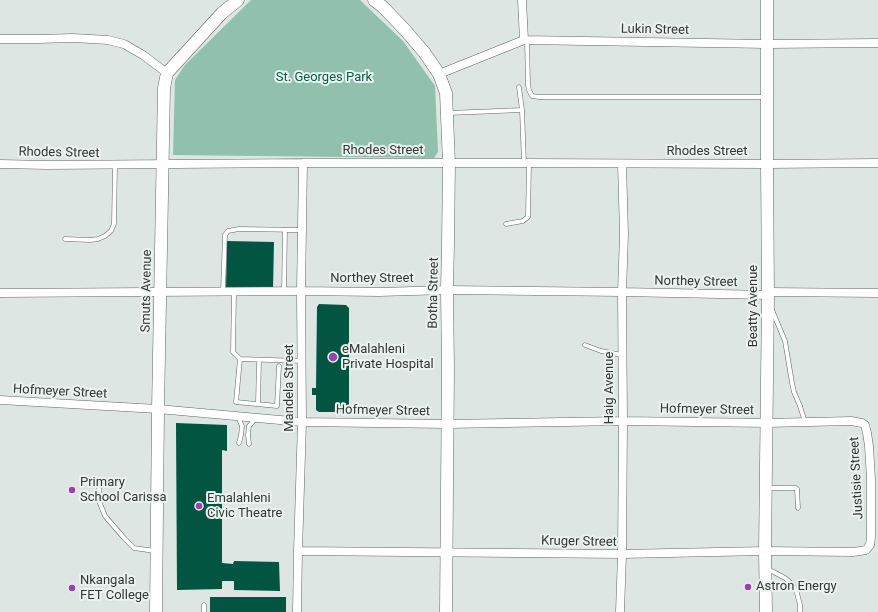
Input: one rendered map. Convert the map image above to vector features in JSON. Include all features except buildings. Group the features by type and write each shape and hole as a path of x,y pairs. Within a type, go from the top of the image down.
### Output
{"main road":[{"path":"167,73 222,13 238,0"},
{"name":"Botha Street","path":"374,0 405,30 424,52 439,74 446,93 448,163 446,612"},
{"name":"Beatty Avenue","path":"766,612 765,551 768,293 767,0"},
{"name":"Smuts Avenue","path":"156,612 164,88 167,73"}],"street":[{"path":"522,0 526,40"},
{"path":"0,39 73,38 108,40 124,44 143,55 167,73"},
{"name":"Lukin Street","path":"439,74 526,40 767,44 878,43"},
{"name":"Mandela Street","path":"297,612 302,422 301,291 303,163"},
{"name":"Rhodes Street","path":"0,164 878,163"},
{"name":"Haig Avenue","path":"620,612 623,421 622,292 624,234 622,164"},
{"name":"Northey Street","path":"0,293 161,291 379,292 447,290 878,293"},
{"name":"Hofmeyer Street","path":"0,400 158,409 302,422 447,424 623,421 767,423"},
{"name":"Justisie Street","path":"767,423 851,421 859,422 865,426 870,453 871,537 870,545 866,550 860,551"},
{"name":"Kruger Street","path":"298,551 622,554 860,551"}],"lane":[{"path":"526,40 528,85 532,96 767,97"},
{"path":"506,224 523,221 528,217 526,163 520,87"},
{"path":"446,113 522,110"},
{"path":"65,240 98,239 105,236 110,231 114,224 115,165"},
{"path":"224,292 225,233 229,230 239,229 302,230"},
{"path":"284,291 285,230"},
{"path":"234,292 233,352 240,359 302,361"},
{"path":"768,293 778,326 785,341 794,392 805,422"},
{"path":"585,345 601,351 622,355"},
{"path":"240,359 236,402 277,406 279,366"},
{"path":"258,404 259,360"},
{"path":"237,416 242,426 242,435 239,443"},
{"path":"249,444 249,426 256,418"},
{"path":"766,488 796,488 798,508"},
{"path":"99,489 99,501 106,516 124,538 134,548 157,552"},
{"path":"765,568 785,578 792,585 797,593 800,612"},
{"path":"204,605 204,612"}],"green space":[{"name":"St. Georges Park","path":"251,0 360,0 403,41 435,86 438,152 434,158 173,155 175,80 185,65"}],"place":[{"name":"eMalahleni Private Hospital","path":"333,357"},
{"name":"Primary School Carissa","path":"72,490"},
{"name":"Emalahleni Civic Theatre","path":"199,506"},
{"name":"Astron Energy","path":"748,587"},
{"name":"Nkangala FET College","path":"72,588"}]}
